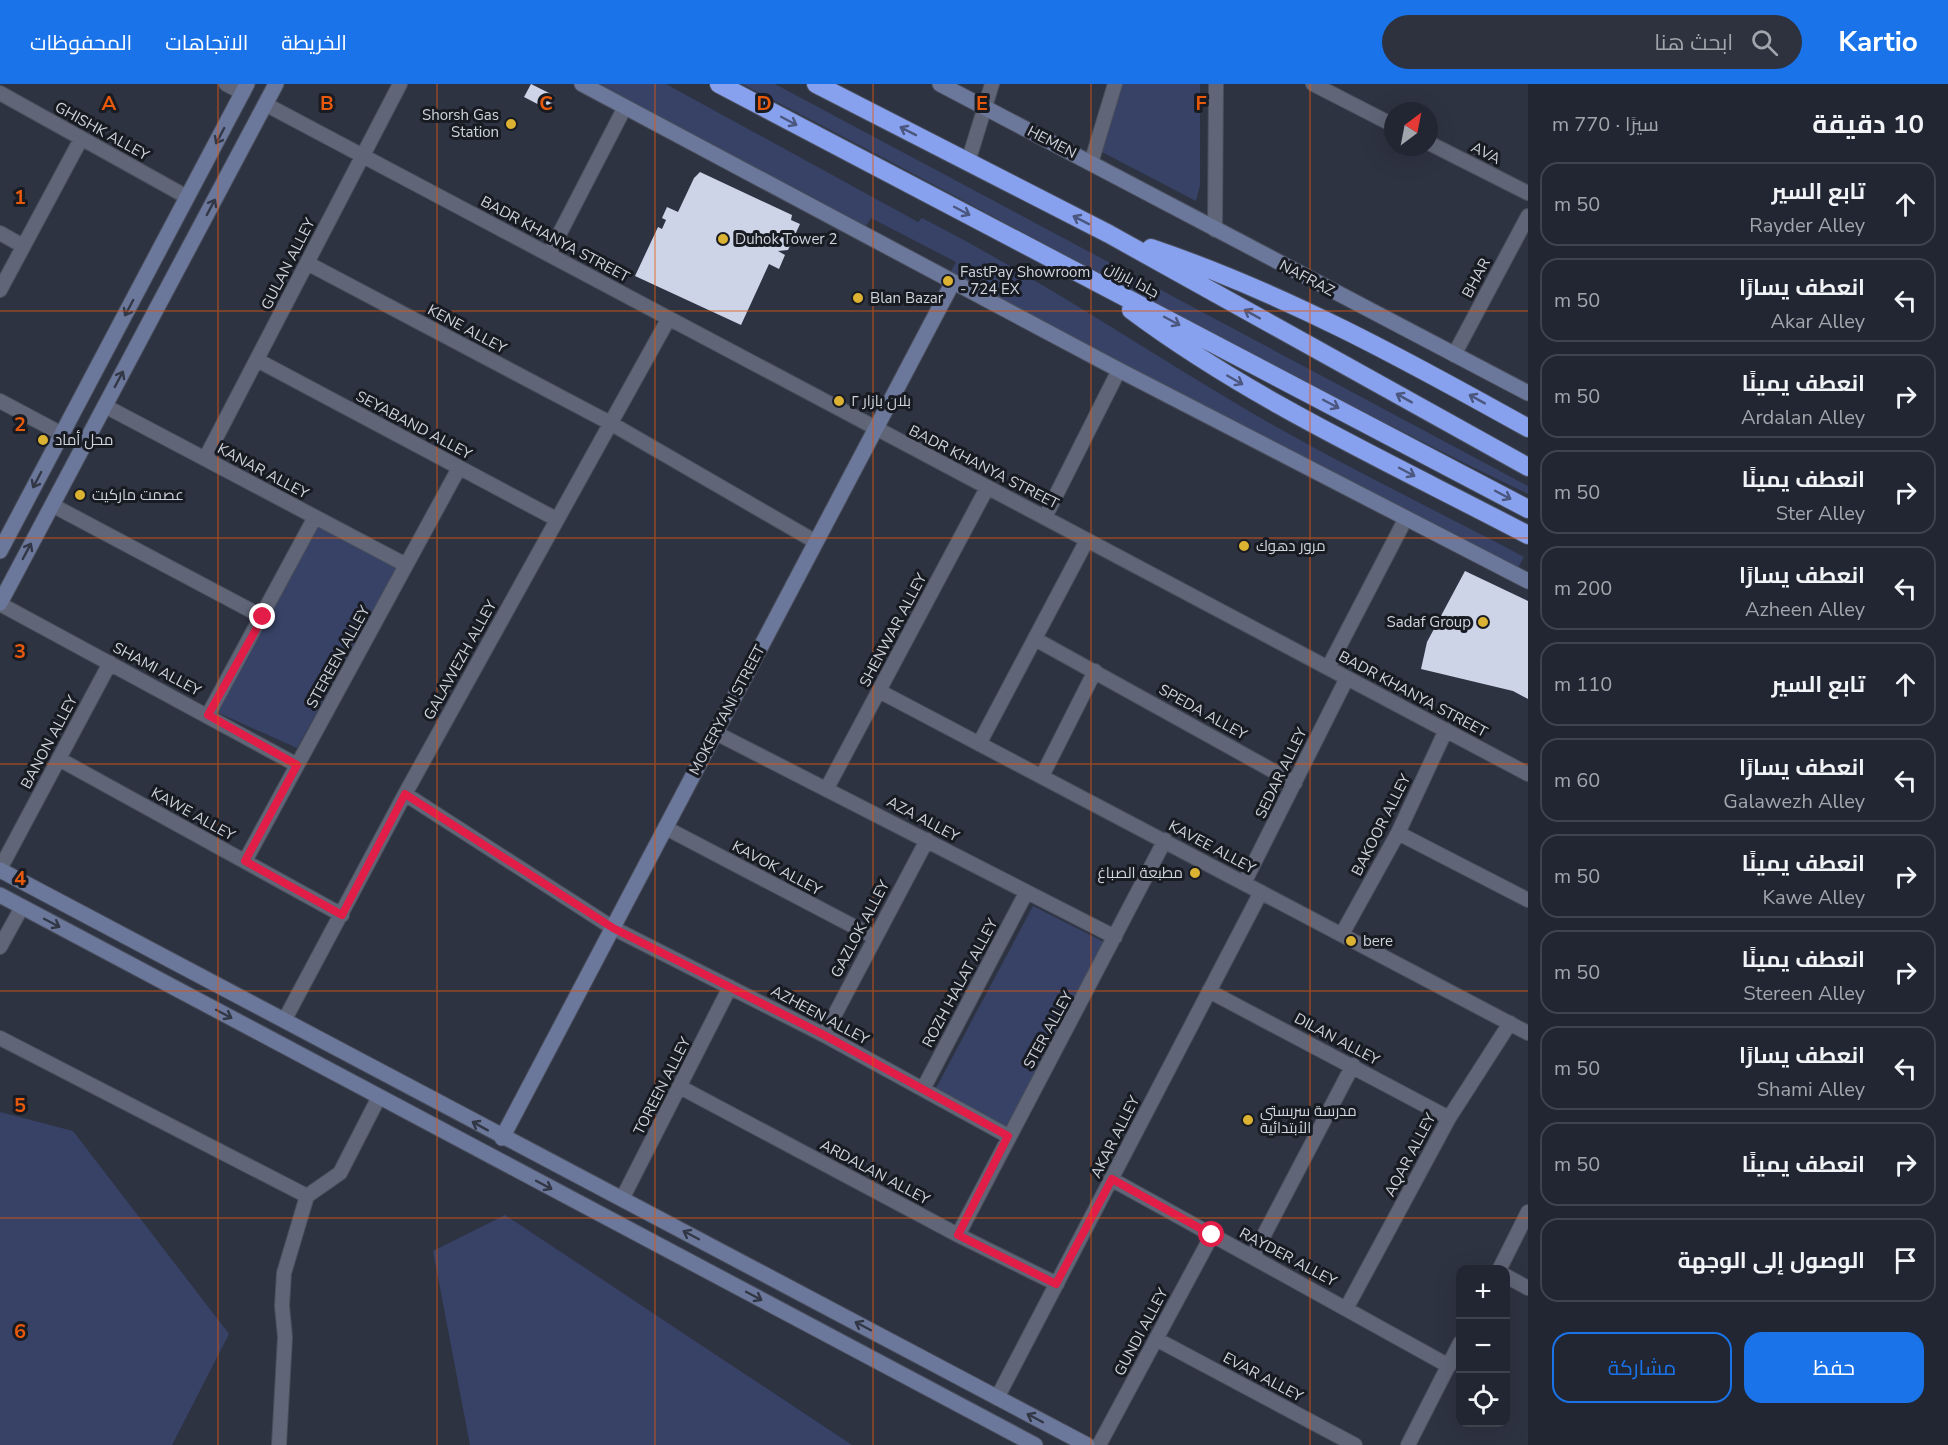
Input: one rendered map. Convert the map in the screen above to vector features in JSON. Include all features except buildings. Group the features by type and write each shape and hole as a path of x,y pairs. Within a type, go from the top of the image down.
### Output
{"highway":[{"name":"جادا بارزان","path":"719,84 1528,509"},
{"name":"جادا بارزان","path":"816,84 1109,234 1528,467"},
{"path":"1109,234 1190,261 1289,303 1383,348 1528,428"},
{"path":"1083,275 1186,351 1219,371 1528,535"}],"main road":[{"path":"0,603 276,84"},
{"path":"582,84 1119,370 1528,581"},
{"name":"HEMEN","path":"940,84 1091,163"},
{"path":"0,551 4,535 62,434 245,88 265,104"},
{"name":"NAFRAZ","path":"1091,163 1528,393"},
{"name":"MOKERYANI STREET","path":"502,1138 953,282"},
{"path":"0,869 285,1019 502,1138 1087,1445"},
{"path":"0,896 1035,1445"}],"street":[{"path":"226,84 245,88"},
{"name":"GULAN ALLEY","path":"206,459 400,84"},
{"path":"968,162 992,84"},
{"name":"HEMEN","path":"1091,163 1115,84"},
{"path":"1215,230 1216,84"},
{"path":"1313,84 1384,120"},
{"name":"GHISHK ALLEY","path":"0,93 187,197"},
{"name":"BADR KHANYA STREET","path":"265,104 875,430 1045,517 1528,774"},
{"path":"549,254 625,107"},
{"path":"0,290 81,139"},
{"name":"AVA","path":"1438,148 1528,193"},
{"name":"BHAR","path":"1454,355 1528,216"},
{"path":"0,233 23,246"},
{"name":"KENE ALLEY","path":"307,263 612,424 816,543"},
{"name":"GALAWEZH ALLEY","path":"285,1019 405,794 669,318"},
{"name":"SEYABAND ALLEY","path":"257,360 556,519"},
{"path":"1045,517 1119,370"},
{"path":"0,401 62,434"},
{"name":"KANAR ALLEY","path":"105,406 406,565"},
{"name":"STEREEN ALLEY","path":"245,861 459,468"},
{"name":"SHENWAR ALLEY","path":"827,788 987,488"},
{"path":"52,505 263,617"},
{"path":"208,715 315,517"},
{"path":"1328,668 1406,518"},
{"path":"979,744 1087,540"},
{"name":"SHAMI ALLEY","path":"0,603 297,765"},
{"name":"SPEDA ALLEY","path":"1035,639 1294,783"},
{"name":"BANON ALLEY","path":"0,869 110,663"},
{"path":"1042,776 1095,671"},
{"name":"SEDAR ALLEY","path":"1244,883 1347,678"},
{"name":"KAVEE ALLEY","path":"879,692 1528,1032"},
{"name":"BAKOOR ALLEY","path":"1342,934 1398,833 1446,730"},
{"name":"AZA ALLEY","path":"714,732 1115,937"},
{"name":"KAWE ALLEY","path":"59,759 342,915"},
{"name":"AZHEEN ALLEY","path":"405,794 613,928 824,1035 1008,1136"},
{"name":"KAVOK ALLEY","path":"666,828 874,937"},
{"path":"1398,833 1528,900"},
{"name":"GAZLOK ALLEY","path":"824,1035 927,840"},
{"name":"STER ALLEY","path":"958,1235 1165,840"},
{"name":"AKAR ALLEY","path":"997,1398 1261,892"},
{"name":"ROZH HALAT ALLEY","path":"923,1089 1026,893"},
{"path":"0,947 22,907"},
{"name":"TOREEN ALLEY","path":"622,1199 730,987"},
{"name":"DILAN ALLEY","path":"1209,991 1353,1065 1449,1118"},
{"name":"AQAR ALLEY","path":"1347,1307 1449,1118 1510,1023"},
{"path":"0,1038 307,1196"},
{"path":"1253,1256 1353,1065"},
{"name":"ARDALAN ALLEY","path":"680,1087 958,1235 1056,1284"},
{"path":"279,1445 285,1337 282,1306 284,1273 307,1196 340,1173 379,1097"},
{"name":"RAYDER ALLEY","path":"1112,1179 1347,1307 1449,1366"},
{"path":"1500,1265 1528,1212"},
{"name":"GUNDI ALLEY","path":"1099,1445 1212,1235"},
{"path":"1510,1278 1528,1288"},
{"name":"EVAR ALLEY","path":"1156,1339 1355,1445"},
{"path":"1408,1445 1456,1353"}],"shaded area":[{"path":"589,84 666,84 918,222 922,218 964,240 1281,430 1524,557 1517,570 950,273 956,262 871,218 864,229"},
{"path":"742,84 775,84 1528,486 1528,494 1330,395"},
{"path":"1121,84 1200,84 1200,185 1196,201 1102,152"},
{"path":"316,522 398,565 297,748 214,711"},
{"path":"1033,906 1104,942 1009,1129 935,1090"},
{"path":"0,1112 73,1131 229,1334 172,1445 0,1445"},
{"path":"505,1215 852,1445 470,1445 433,1251"}],"place":[{"name":"Shorsh Gas Station","path":"511,124"},
{"name":"Duhok Tower 2","path":"723,239"},
{"name":"FastPay Showroom - 724 EX","path":"948,281"},
{"name":"Blan Bazar","path":"858,298"},
{"name":"بلان بازار ٢","path":"839,401"},
{"name":"محل أماد","path":"43,440"},
{"name":"عصمت ماركيت","path":"80,495"},
{"name":"مرور دهوك","path":"1244,546"},
{"name":"Sadaf Group","path":"1483,622"},
{"name":"مطبعة الصباغ","path":"1195,873"},
{"name":"bere","path":"1351,941"},
{"name":"مدرسة سربستي الأبتدائية","path":"1248,1120"}],"route":[{"path":"263,617 208,715 297,765 245,861 342,915 405,794 613,928 824,1035 1008,1136 958,1235 1056,1284 1112,1179 1212,1235"}]}
